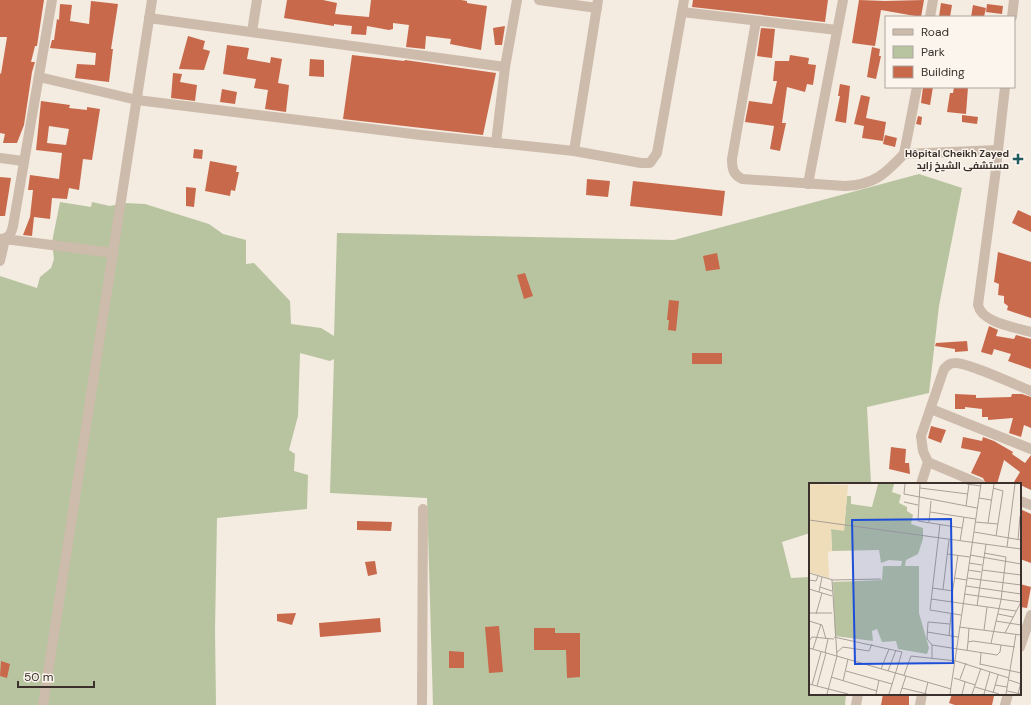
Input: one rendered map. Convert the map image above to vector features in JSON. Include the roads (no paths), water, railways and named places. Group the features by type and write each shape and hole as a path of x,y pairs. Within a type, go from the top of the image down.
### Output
{"street":[{"path":"2,239 10,235 13,226 52,0"},
{"path":"43,705 152,0"},
{"path":"252,32 257,0"},
{"path":"496,143 505,67 517,0"},
{"path":"539,0 597,4 574,151"},
{"path":"39,78 137,100 574,151 641,164 650,163 657,154 684,0"},
{"path":"808,184 844,0"},
{"path":"930,16 933,0"},
{"path":"1012,16 1014,0"},
{"path":"682,12 837,30"},
{"path":"149,18 505,67"},
{"path":"756,20 732,159 732,169 735,175 742,178 845,186 859,186 872,182 886,172 904,154 917,88"},
{"path":"1005,88 978,305 979,312 986,318 1031,332"},
{"path":"904,154 998,150"},
{"path":"0,158 23,161"},
{"path":"2,239 113,253"},
{"path":"0,261 2,239"},
{"path":"921,483 928,462 923,451 921,436 944,369 948,364 956,362 983,371 1031,391"},
{"path":"931,409 1031,450"},
{"path":"928,462 978,483"},
{"path":"1021,500 1031,505"},
{"path":"422,705 423,509"},
{"path":"1021,644 1031,615"},
{"path":"856,705 858,695"},
{"path":"920,705 922,695"},
{"path":"1005,705 1008,695"}],"place":[{"name":"Hôpital Cheikh Zayed مستشفى الشيخ زايد","path":"1018,159"}]}
